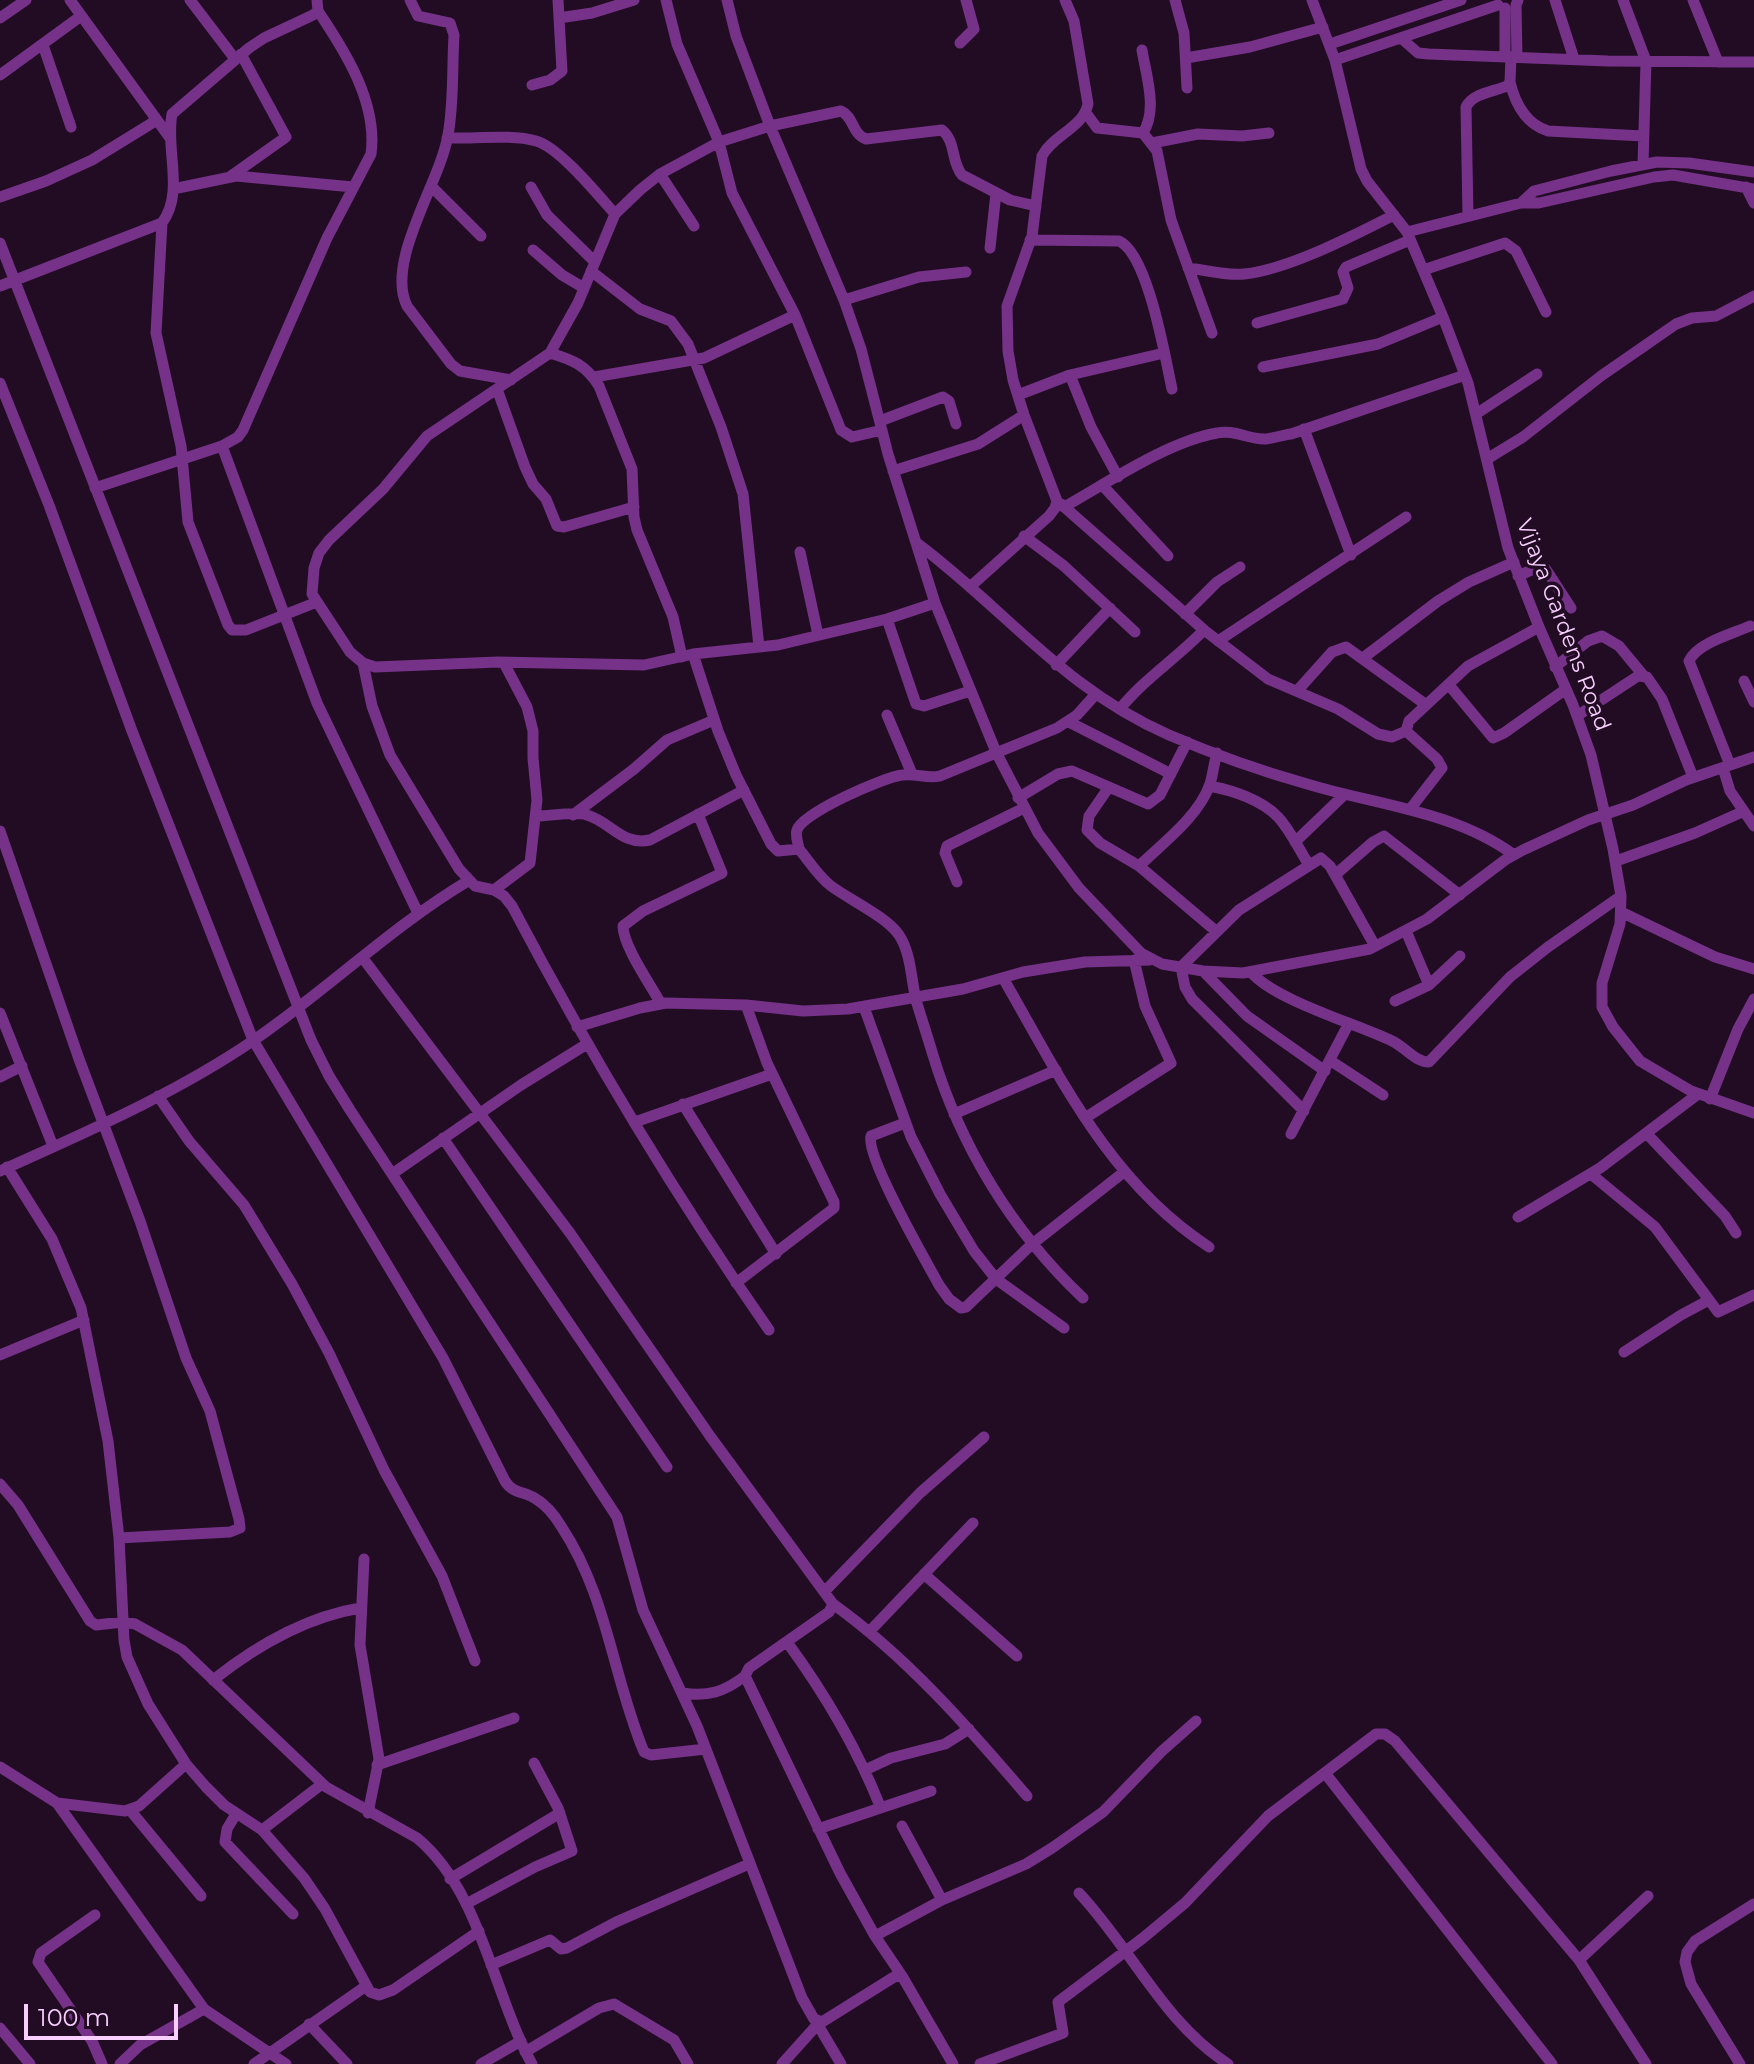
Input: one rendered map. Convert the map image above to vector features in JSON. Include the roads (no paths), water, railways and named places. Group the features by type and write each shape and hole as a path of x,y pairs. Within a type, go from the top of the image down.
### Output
{"street":[{"path":"0,18 26,0"},
{"path":"70,0 170,138"},
{"path":"190,0 238,57 286,137 230,177"},
{"path":"410,0 418,16 446,20 453,28 447,138 411,235 400,286 402,295 451,364 469,374 511,380"},
{"path":"532,85 550,80 562,71 558,0"},
{"path":"559,18 592,13 634,0"},
{"path":"666,0 677,44 719,142 732,193 795,315 841,430 852,437 943,397 949,401 956,424"},
{"path":"727,0 736,36 770,126 844,300 935,603 996,752 1038,833 1079,888 1150,960"},
{"path":"960,43 974,29 966,0"},
{"path":"1065,0 1074,21 1088,104 1079,122 1048,145 1042,156 1030,240 1007,306 1008,351 1018,395 1061,504 1185,614 1268,679 1338,709 1378,734 1392,737 1406,731"},
{"path":"1175,0 1184,33 1187,88"},
{"name":"Vijaya Gardens Road","path":"1312,0 1335,60 1361,169 1408,236 1465,375 1518,576 1591,755 1621,896 1613,954 1602,983 1602,1007 1613,1027 1640,1061 1698,1094 1754,1113"},
{"path":"1330,44 1440,3 1461,0"},
{"path":"1555,0 1574,59"},
{"path":"1623,0 1646,61 1643,164"},
{"path":"1693,0 1718,62"},
{"path":"1335,60 1506,4 1510,82 1514,99 1530,121 1548,131 1643,136"},
{"path":"95,488 181,458 222,446 238,437 327,238 371,154 368,115 348,56 318,5 308,19 264,38 238,57 172,114 173,204 162,223 156,333 178,430 181,458 188,522 228,625 232,630 246,630 317,602"},
{"path":"0,75 81,16"},
{"path":"1186,58 1250,47 1323,27"},
{"path":"1401,38 1418,53 1754,62"},
{"path":"43,45 71,127"},
{"path":"1142,50 1150,109 1143,133"},
{"path":"1468,216 1466,107 1469,100 1507,86 1510,82"},
{"path":"935,603 887,619 818,635 644,665 504,663 375,667 363,663 350,652 312,594 311,583 319,553 329,540 383,489 427,436 550,353 584,288 615,214 660,174 719,142 770,126 841,111 849,117 856,132 866,139 942,130 950,138 958,171 1010,200 1036,206"},
{"path":"1086,113 1097,128 1143,133 1157,151 1166,202 1212,333"},
{"path":"0,197 92,160 157,120"},
{"path":"1152,143 1198,134 1242,136 1269,133"},
{"path":"447,138 540,142 578,174 615,214"},
{"path":"1521,203 1534,191 1643,164 1689,163 1754,172"},
{"path":"660,174 694,226"},
{"path":"1257,323 1343,299 1348,288 1343,272 1346,267 1408,236 1521,203 1539,203 1673,175 1750,188 1754,203"},
{"path":"173,189 230,177 353,187"},
{"path":"431,186 481,236"},
{"path":"531,187 547,215 593,266 640,309 671,321 684,336 721,427 743,494 759,647"},
{"path":"990,248 996,193"},
{"path":"1188,268 1228,274 1250,273 1338,243 1394,215"},
{"path":"0,286 162,223"},
{"path":"1030,240 1119,241 1130,247 1145,279 1172,389"},
{"path":"0,243 297,1008 329,1076 611,1507 621,1528 643,1610 706,1749 796,1983 841,2064"},
{"path":"1423,270 1505,243 1516,251 1546,312"},
{"path":"533,250 562,275 584,288"},
{"path":"844,300 919,277 966,272"},
{"path":"1487,459 1523,437 1601,376 1676,324 1692,318 1716,316 1754,296"},
{"path":"594,377 693,361 795,315"},
{"path":"1263,367 1378,344 1443,317"},
{"path":"550,353 577,361 594,377 632,469 637,530 744,790 774,849 799,849"},
{"path":"1018,395 1070,375 1164,353"},
{"path":"1476,414 1537,374"},
{"path":"1070,375 1091,427 1118,477"},
{"path":"971,586 1061,504 1103,486 1177,446 1211,434 1235,432 1266,439 1465,375"},
{"path":"0,383 253,1040 443,1358 505,1481 516,1493 532,1496 549,1510 582,1561 606,1621 614,1662 644,1752 651,1755 706,1749"},
{"path":"497,389 525,467 533,484 546,499 557,526 564,527 634,507"},
{"path":"893,471 978,444 1024,415"},
{"path":"1304,429 1351,555"},
{"path":"222,446 317,703 418,913"},
{"path":"1103,486 1168,556"},
{"path":"1218,641 1406,517"},
{"path":"1024,536 1064,566 1135,632"},
{"path":"918,543 971,586 1056,665 1095,695 1120,709 1187,742 1307,784 1411,808 1490,840 1514,855"},
{"path":"800,552 818,635"},
{"path":"1363,658 1438,601 1469,582 1514,562"},
{"path":"1185,614 1217,582 1240,567"},
{"path":"1518,576 1536,568 1545,568 1571,608"},
{"path":"1056,665 1110,608"},
{"path":"887,619 916,704 924,706 970,691"},
{"path":"1750,626 1705,647 1689,661 1726,767 1730,791 1754,826"},
{"path":"1406,731 1409,721 1425,704 1468,666 1539,627"},
{"path":"1120,709 1138,687 1178,657 1204,630"},
{"path":"1555,667 1588,641 1602,636 1619,646 1643,675 1652,681 1693,777"},
{"path":"1297,691 1332,652 1346,647 1425,704"},
{"path":"363,663 372,706 390,755 468,881 475,886 494,890 512,906 587,1044 736,1283 769,1330"},
{"path":"494,890 530,863 537,816 532,721 504,663"},
{"path":"1577,716 1643,675"},
{"path":"1744,681 1754,702"},
{"path":"1449,685 1493,738 1566,689"},
{"path":"1083,1298 1031,1245 966,1140 937,1071 899,934 888,922 828,883 799,849 797,830 821,810 892,777 912,774 931,778 940,776 1069,722 1095,695"},
{"path":"887,715 912,774"},
{"path":"573,815 667,740 714,720"},
{"path":"1069,722 1171,774"},
{"path":"1406,731 1437,759 1442,768 1411,808"},
{"path":"957,882 945,853 947,846 1021,803 1066,770 1148,804 1160,795 1187,742"},
{"path":"1139,866 1189,816 1209,786 1217,753"},
{"path":"577,1027 661,1004 746,1005 803,1011 864,1007 916,999 1085,962 1150,960 1203,971 1251,972 1342,956 1375,946 1406,931 1514,855 1693,777 1754,757"},
{"path":"1209,786 1226,789 1264,806 1278,817 1309,865"},
{"path":"1109,787 1089,816 1087,830 1100,843 1139,866 1217,932"},
{"path":"537,816 587,814 621,836 640,842 650,840 744,790"},
{"path":"1295,842 1345,794"},
{"path":"1616,861 1695,833 1742,812"},
{"path":"661,1004 629,946 623,926 643,911 722,873 698,814"},
{"path":"0,831 186,1358 210,1411 240,1528 230,1532 119,1538"},
{"path":"1335,875 1384,836 1460,895"},
{"path":"1181,967 1239,910 1321,858 1326,860 1375,946"},
{"path":"468,881 418,913 253,1040 158,1096 4,1169 52,1239 69,1275 84,1320 108,1441 119,1538 127,1657 148,1704 186,1764 215,1796 262,1830 296,1868 318,1899 366,1986 375,1995 393,1990 479,1931"},
{"path":"1251,972 1267,985 1393,1041 1420,1060 1429,1062 1510,977 1621,896"},
{"path":"1621,912 1715,957 1754,969"},
{"path":"1406,931 1429,985"},
{"path":"1395,1001 1429,985 1460,956"},
{"path":"362,957 570,1233 710,1436 833,1604 869,1632 938,1695 1027,1796"},
{"path":"1085,1118 1171,1063 1145,1006 1134,960"},
{"path":"1181,967 1185,987 1192,999 1304,1111"},
{"path":"1203,971 1247,1016 1328,1066 1383,1095"},
{"path":"1003,978 1085,1118 1124,1172 1164,1216 1209,1247"},
{"path":"1710,1099 1738,1029 1754,999"},
{"path":"736,1283 834,1208 834,1202 772,1074 746,1005"},
{"path":"864,1007 905,1123 940,1194 974,1251 996,1279 1064,1328"},
{"path":"0,1013 53,1146"},
{"path":"1291,1134 1349,1023"},
{"path":"392,1174 587,1044"},
{"path":"0,1077 22,1066"},
{"path":"954,1114 1056,1070"},
{"path":"635,1122 772,1074"},
{"path":"1518,1217 1591,1174 1698,1094"},
{"path":"158,1096 189,1141 244,1205 292,1284 329,1353 384,1470 442,1576 475,1661"},
{"path":"683,1104 776,1254"},
{"path":"905,1123 871,1136 870,1146 939,1285 949,1299 961,1308 966,1307 1031,1245 1124,1172"},
{"path":"1647,1134 1725,1216 1736,1233"},
{"path":"443,1138 667,1467"},
{"path":"1591,1174 1655,1227 1715,1309 1722,1312 1754,1295"},
{"path":"1624,1352 1709,1300"},
{"path":"0,1355 84,1320"},
{"path":"825,1591 920,1493 984,1437"},
{"path":"0,1484 18,1505 90,1621 96,1625 135,1624 182,1650 322,1784 368,1813 417,1838 428,1848 466,1904 532,2064"},
{"path":"869,1632 973,1523"},
{"path":"364,1559 360,1645 378,1744 368,1813"},
{"path":"924,1574 1017,1656"},
{"path":"682,1693 698,1696 720,1693 745,1676 749,1668 829,1612 833,1604"},
{"path":"213,1680 245,1656 288,1632 333,1614 360,1608"},
{"path":"787,1642 833,1708 880,1806"},
{"path":"745,1676 818,1829 875,1936 953,2064"},
{"path":"377,1765 514,1718"},
{"path":"875,1936 942,1900 1037,1858 1110,1805 1196,1721"},
{"path":"865,1770 891,1758 945,1744 969,1729"},
{"path":"980,2064 1063,2033 1058,2002 1185,1903 1268,1816 1376,1734 1385,1734 1395,1741 1579,1960 1646,2064"},
{"path":"466,1904 535,1867 570,1853 572,1848 560,1813 534,1763"},
{"path":"57,1803 112,1811 130,1810 139,1806 186,1764"},
{"path":"0,1767 57,1803 204,2009 286,2064"},
{"path":"1325,1773 1552,2064"},
{"path":"262,1830 322,1784"},
{"path":"818,1829 931,1791"},
{"path":"130,1810 201,1896"},
{"path":"450,1879 560,1813"},
{"path":"236,1814 227,1829 225,1842 273,1889 293,1914"},
{"path":"902,1826 942,1900"},
{"path":"491,1965 550,1940 561,1949 567,1948 616,1922 749,1864"},
{"path":"1079,1893 1100,1915 1187,2030 1228,2064"},
{"path":"1579,1960 1648,1896"},
{"path":"1740,2064 1691,1984 1685,1962 1687,1952 1695,1941 1754,1904"},
{"path":"95,1915 41,1953 38,1962 92,2041 102,2064"},
{"path":"782,2064 816,2022 827,2020 894,1977 902,1976"},
{"path":"254,2064 366,1986"},
{"path":"481,2064 599,2008 614,2004 674,2040 688,2064"},
{"path":"120,2064 140,2045 204,2009"},
{"path":"309,2024 347,2064"},
{"path":"0,2028 30,2064"}]}
